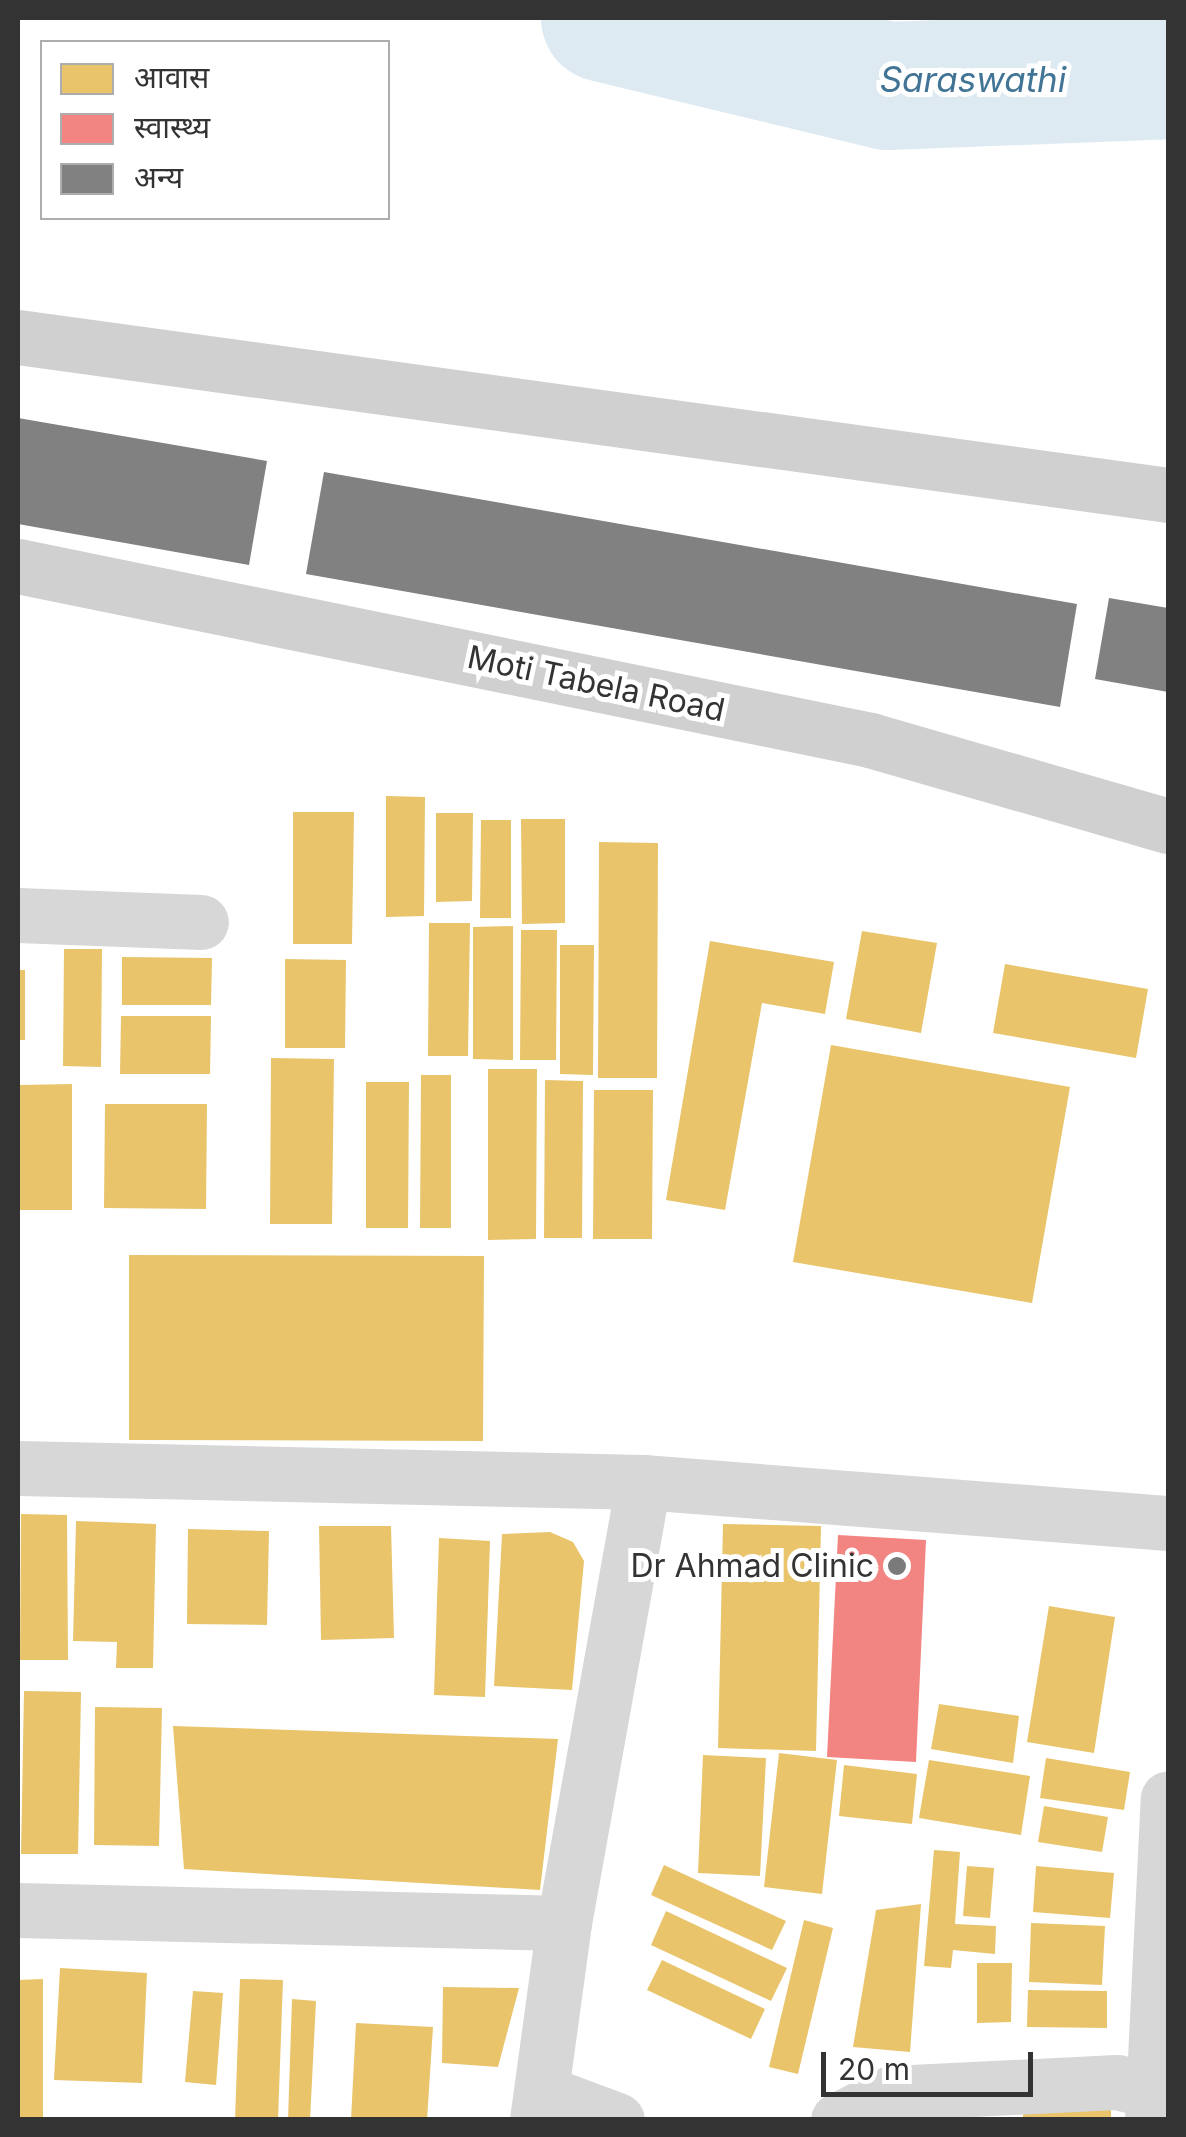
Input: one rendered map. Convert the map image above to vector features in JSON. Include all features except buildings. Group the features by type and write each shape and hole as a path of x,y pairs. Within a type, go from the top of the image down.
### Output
{"main road":[{"path":"18,338 1168,495"},
{"name":"Moti Tabela Road","path":"18,566 870,740 1168,826"}],"street":[{"path":"18,915 202,922"},
{"path":"18,1468 643,1482 1168,1523"},
{"path":"617,2120 540,2106 564,1923 643,1482"},
{"path":"838,2120 891,2094 1117,2082 1153,2105 1162,1986 1168,1798"},
{"path":"18,1910 564,1923"}],"waterway":[{"name":"Saraswathi","path":"605,18 888,86 1168,75"}],"place":[{"name":"Dr Ahmad Clinic","path":"897,1566"}]}
